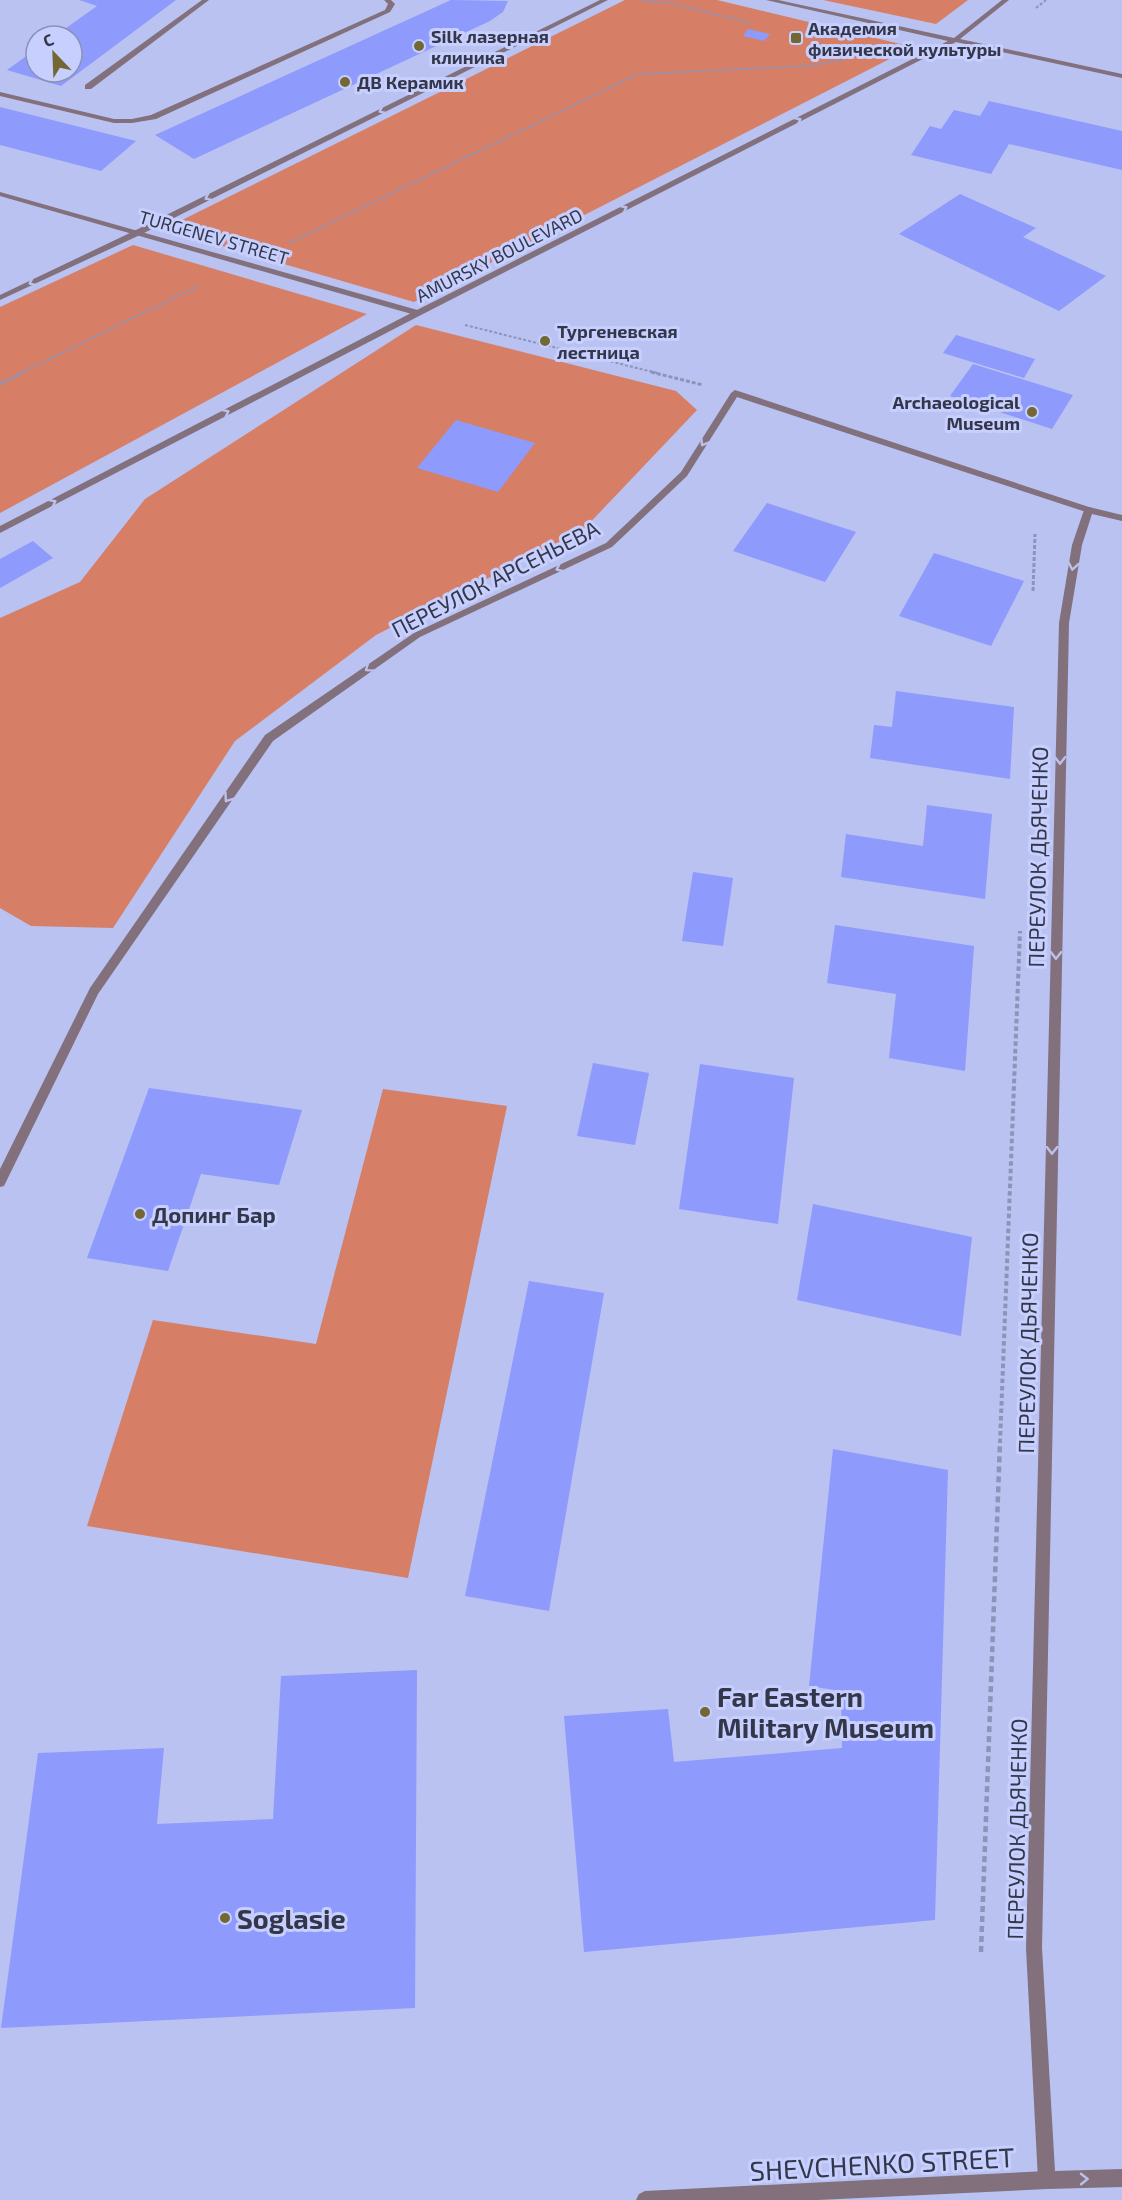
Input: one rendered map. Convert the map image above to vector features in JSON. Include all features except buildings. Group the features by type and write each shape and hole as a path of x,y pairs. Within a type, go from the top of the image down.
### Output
{"street":[{"path":"88,87 206,0"},
{"path":"0,94 114,120 132,122 153,117 388,11 392,4 387,0"},
{"path":"0,298 137,233 605,0"},
{"path":"769,0 1122,76"},
{"name":"AMURSKY BOULEVARD","path":"0,530 418,313 955,40 1006,0"},
{"name":"TURGENEV STREET","path":"0,194 418,313"},
{"path":"735,393 1089,510 1122,518"},
{"name":"ПЕРЕУЛОК АРСЕНЬЕВА","path":"0,1182 94,991 269,738 417,635 609,545 684,474 735,393"},
{"name":"ПЕРЕУЛОК ДЬЯЧЕНКО","path":"1047,2180 1034,1948 1064,623 1077,545 1089,510"},
{"name":"SHEVCHENKO STREET","path":"645,2200 1122,2178"}],"path":[{"path":"0,384 638,74 808,66 853,58"},
{"path":"418,313 735,393"},
{"path":"1032,594 1035,534"},
{"path":"981,1952 1020,928"}],"shaded area":[{"path":"625,0 717,0 913,47 414,302 164,229"},
{"path":"823,0 968,0 936,24"},
{"path":"133,245 367,314 0,513 0,307"},
{"path":"416,325 676,391 697,410 583,530 376,635 235,741 113,928 31,926 0,908 0,618 80,582 145,499"},
{"path":"383,1089 507,1106 408,1578 87,1526 153,1320 316,1344"}],"place":[{"name":"Академия физической культуры","path":"796,38"},
{"name":"Silk лазерная клиника","path":"419,46"},
{"name":"ДВ Керамик","path":"345,82"},
{"name":"Тургеневская лестница","path":"545,341"},
{"name":"Archaeological Museum","path":"1032,412"},
{"name":"Допинг Бар","path":"140,1214"},
{"name":"Far Eastern Military Museum","path":"705,1712"},
{"name":"Soglasie","path":"225,1918"}]}
